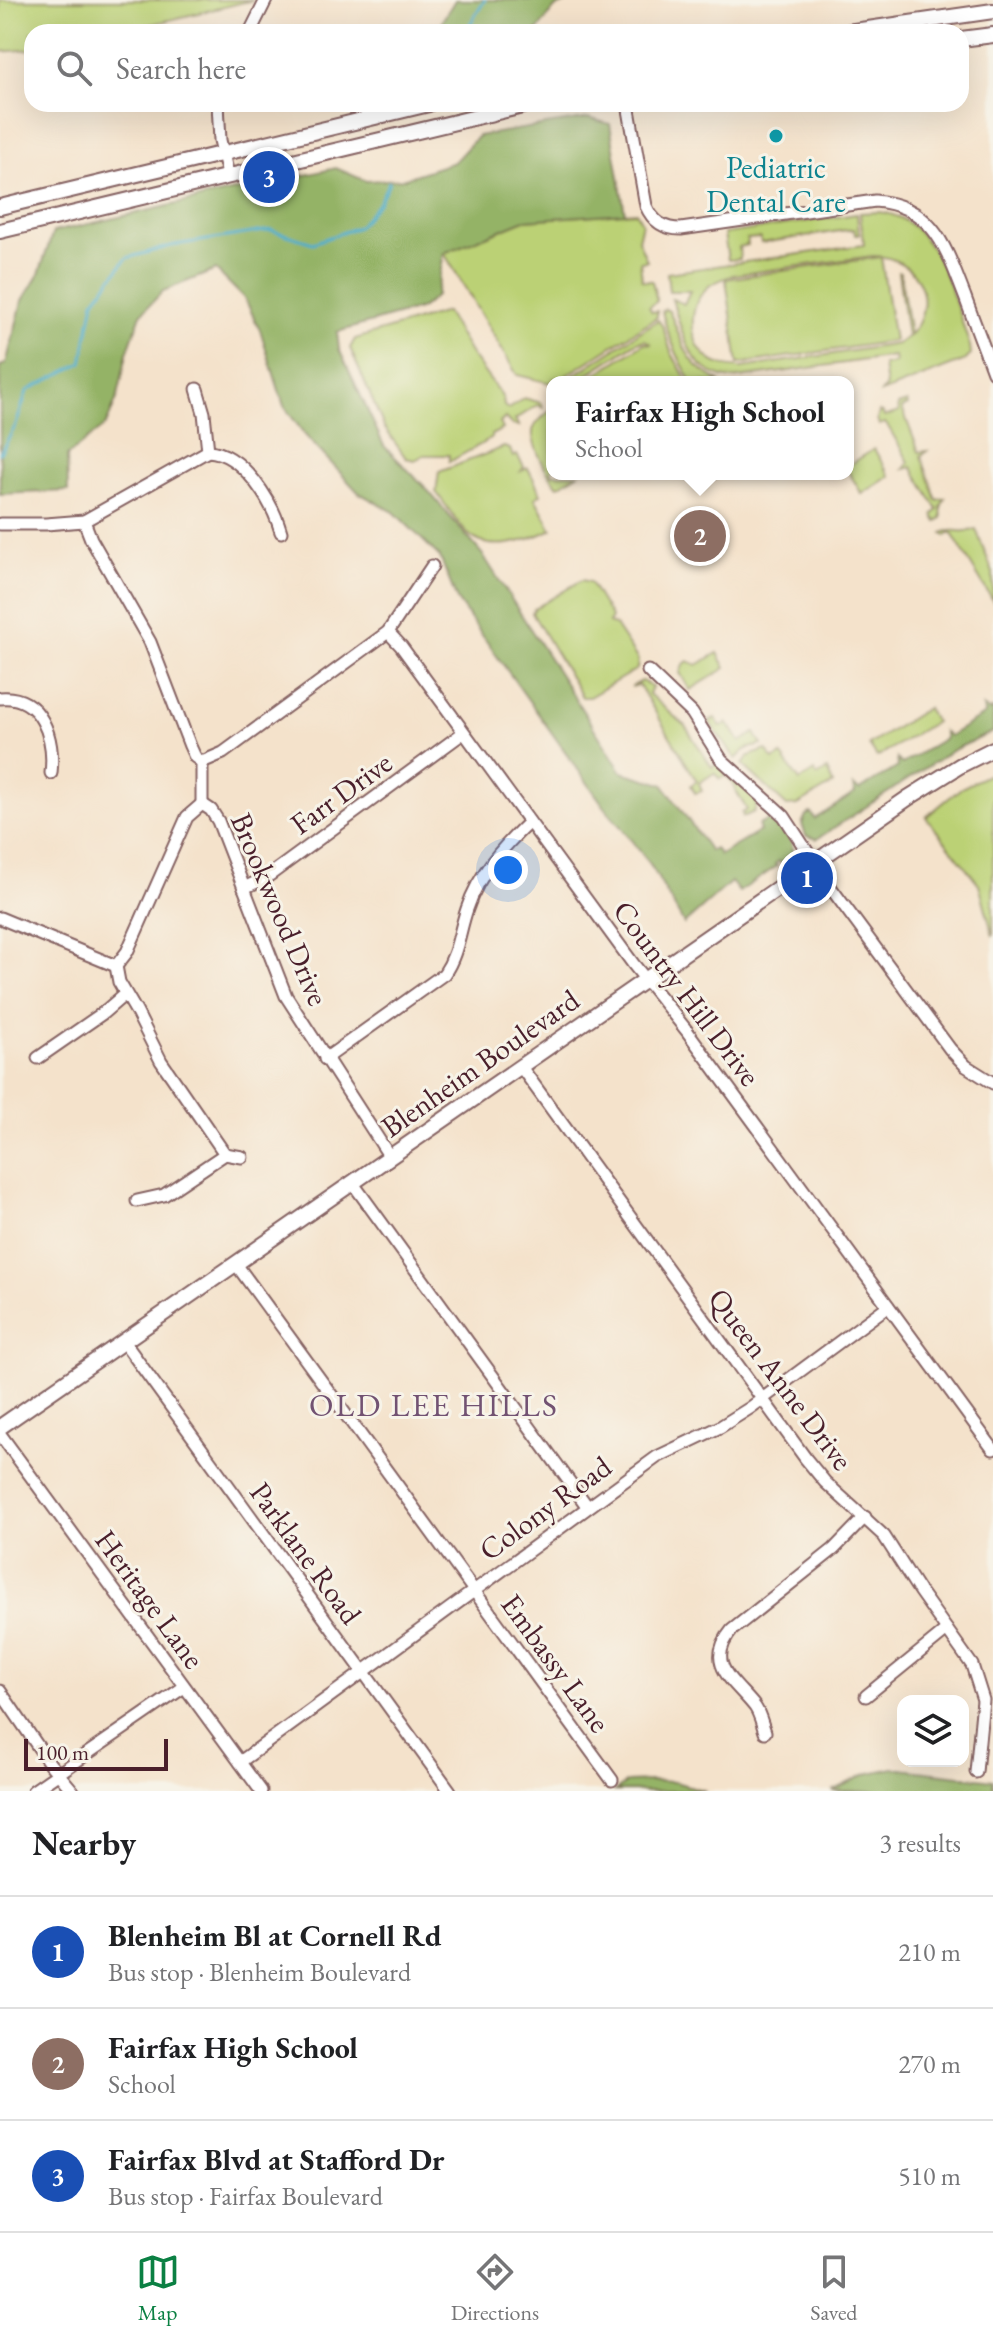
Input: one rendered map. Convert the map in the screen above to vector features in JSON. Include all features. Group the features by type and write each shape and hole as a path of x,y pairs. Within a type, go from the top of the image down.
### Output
{"main road":[{"path":"903,24 993,11"},
{"path":"969,38 993,35"},
{"path":"0,207 394,112"},
{"path":"0,231 497,112"},
{"name":"Blenheim Boulevard","path":"0,1427 908,798 993,749"}],"street":[{"path":"254,24 266,0"},
{"path":"217,112 228,175"},
{"path":"629,112 646,206 654,219 666,227 681,229 875,201 901,206 924,220 935,231 948,254 993,372"},
{"path":"197,389 204,413 208,451"},
{"path":"0,524 84,521 208,451 228,455 236,461 272,505 281,532"},
{"path":"84,521 91,539 150,642 190,746 195,757 202,762"},
{"path":"202,762 223,753 388,632 432,566"},
{"name":"Country Hill Drive","path":"388,632 696,1043 993,1449"},
{"path":"648,671 692,713 721,759 784,816 815,864 950,1049 966,1066 993,1083"},
{"path":"0,698 26,701 37,711 53,753 51,773"},
{"name":"Farr Drive","path":"244,888 267,877 463,733"},
{"path":"202,762 202,804 187,817 127,952 116,966 119,982 161,1061 225,1154"},
{"name":"Brookwood Drive","path":"202,804 211,810 218,821 286,996 390,1157"},
{"path":"325,1059 444,974 456,954 466,911 482,877 501,850 529,822"},
{"path":"0,918 116,966"},
{"path":"38,1058 125,994"},
{"name":"Queen Anne Drive","path":"521,1067 815,1471 890,1544 972,1665 981,1688 983,1710 976,1772"},
{"path":"137,1201 164,1195 225,1154 242,1157"},
{"path":"352,1182 587,1506"},
{"name":"Embassy Lane","path":"236,1264 612,1780"},
{"name":"Colony Road","path":"240,1762 587,1506 657,1457 720,1427 888,1306"},
{"name":"Parklane Road","path":"124,1342 450,1791"},
{"name":"Heritage Lane","path":"0,1434 261,1791"},
{"path":"765,1732 759,1712 725,1673 721,1659 724,1642 732,1630 834,1549 865,1517"},
{"path":"866,1696 947,1630"},
{"path":"33,1791 184,1687"},
{"path":"0,1691 73,1791"}],"green space":[{"path":"0,0 253,0 152,24 24,24 24,50 0,52"},
{"path":"455,0 573,0 555,8 542,24 440,24"},
{"path":"589,118 610,124 625,213 525,220 444,253 436,296 422,308 337,332 339,349 384,446 424,486 483,555 622,772 663,784 710,851 715,849 720,855 760,831 758,825 767,821 774,821 792,843 792,853 781,864 779,861 775,864 777,866 739,892 731,882 684,924 650,864 604,806 457,600 440,557 394,512 359,493 305,435 284,406 260,330 245,299 216,270 163,291 141,314 127,353 118,396 106,425 67,456 68,491 0,494 0,366 6,364 22,302 39,274 53,232 336,168 366,181 402,179 454,162 478,136"},
{"path":"636,212 642,223 638,240 647,261 640,262 642,280 652,281 657,301 649,307 652,312 657,311 657,317 566,376 546,376 546,382 517,375 444,253 525,220"},
{"path":"878,212 898,217 915,228 929,244 949,284 970,346 971,354 966,360 881,393 886,386 883,365 895,363 894,356 754,376 718,376 707,370 690,351 672,299 684,304 690,291 669,291 667,273 864,245 860,213","holes":["873,256 902,264 919,283 923,295 919,322 910,335 897,344 742,368 718,364 710,359 696,339 694,311 702,293 712,284 733,275"]},
{"path":"857,214 859,235 855,235 854,229 761,243 760,238 747,239 748,245 739,247 740,259 728,260 724,234"},
{"path":"881,257 894,341 738,364 726,279"},
{"path":"898,272 910,335 907,336"},
{"path":"662,311 669,311 692,360 711,376 689,376 678,357"},
{"path":"446,312 470,353 503,398 504,406 508,409 524,398 542,403 543,408 538,405 515,420 519,426 512,425 505,418 500,423 503,429 491,435 492,438 449,462 449,455 424,455 415,460 406,458 384,427 350,348 355,339"},
{"path":"658,320 685,376 593,376 644,343 652,344 645,340 584,376 573,376"},
{"path":"907,402 908,405 902,408 919,452 927,451 921,456 937,500 945,498 941,507 942,518 937,522 933,515 938,510 912,467 904,469 909,462 889,428 885,423 879,425 877,420 879,412 884,417 899,412 898,405"},
{"path":"546,415 546,468 534,441 537,423"},
{"path":"504,447 510,449 513,457 517,455 524,467 521,471 528,468 541,494 535,498 552,529 532,538 497,545 476,540 467,533 436,492 439,472"},
{"path":"874,449 890,476 862,494 853,480 854,462"},
{"path":"554,480 568,480 558,486"},
{"path":"976,529 993,573 993,601 951,532 946,536 943,533 951,531"},
{"path":"582,580 590,582 611,617 609,623 615,625 638,660 637,669 589,697 582,697 532,613"},
{"path":"718,653 726,668 690,690 680,673 683,665 688,661 697,665"},
{"path":"642,681 652,687 649,694 685,726 712,767 718,763 752,795 757,803 754,812 743,817 742,813 747,810 727,775 720,779 714,773 699,783 702,791 695,793 691,785 697,781 639,685 631,687"},
{"path":"983,707 989,711 993,709 993,732 953,750 817,839 806,836 802,824 806,815 811,813 815,819 855,793 853,786 859,790 898,767 897,759 902,764 945,738 943,731 949,736 985,714"},
{"path":"927,708 935,722 877,757 869,745"},
{"path":"715,718 720,727 728,723 740,742 755,733 762,745 746,749 736,759 709,722"},
{"path":"766,750 774,760 781,755 800,781 814,771 817,776 827,770 833,784 798,805 787,806 743,765 749,756"},
{"path":"993,772 993,936 979,884 926,817 961,788"},
{"path":"893,1768 993,1780 993,1791 832,1791 866,1774"},
{"path":"627,1782 675,1782 706,1791 615,1791"}],"waterway":[{"path":"470,24 485,0"},
{"path":"0,453 16,425 27,391 82,363 94,301 127,258 175,245 271,230 313,243 358,227 379,202 389,182"}],"place":[{"name":"Pediatric Dental Care","path":"776,136"},
{"name":"Fairfax Blvd at Stafford Dr","path":"269,177"},
{"name":"Fairfax High School","path":"700,536"},
{"name":"Blenheim Bl at Cornell Rd","path":"807,878"}],"district":[{"name":"OLD LEE HILLS","path":"434,1405"}]}
